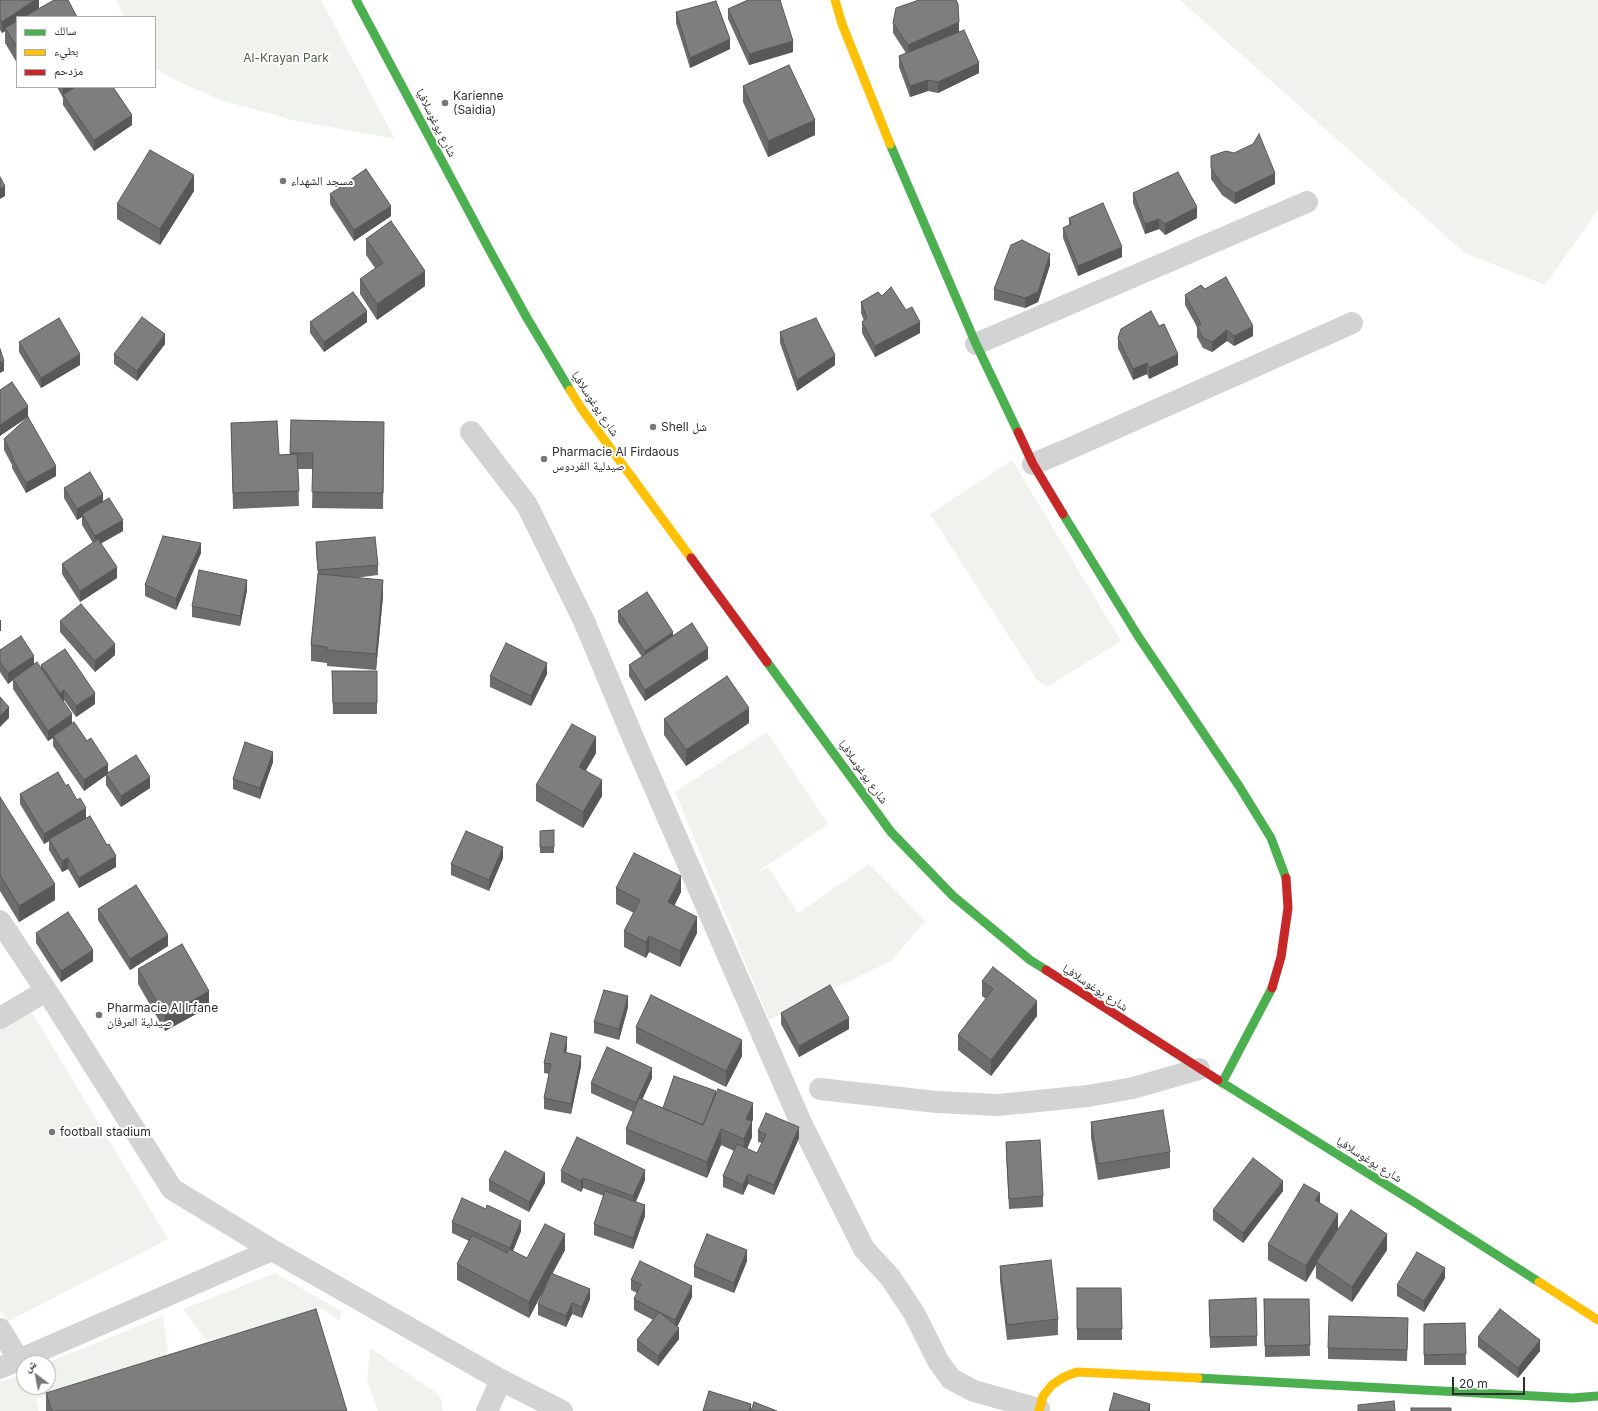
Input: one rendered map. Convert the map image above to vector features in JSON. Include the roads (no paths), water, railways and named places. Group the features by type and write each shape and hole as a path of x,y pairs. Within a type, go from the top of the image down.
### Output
{"main road":[{"name":"شارع يوغوسلافيا","path":"356,0 483,239 527,318 581,408 891,832 953,896 1030,960 1199,1069 1421,1206 1598,1320"},
{"path":"835,0 842,24 883,127 976,344 1033,464 1138,636 1239,786 1271,838 1287,882 1288,908 1281,957 1274,984 1222,1083"},
{"path":"1039,1410 1044,1396 1052,1385 1064,1377 1077,1372 1572,1398 1598,1396"}],"street":[{"path":"976,344 1307,202"},
{"path":"1033,464 1352,323"},
{"path":"472,432 527,505 581,614 801,1123 864,1249 890,1277 914,1313 938,1361 951,1379 974,1391 1039,1410"},
{"path":"0,921 172,1189 272,1250 501,1380 562,1411"},
{"path":"0,1018 46,991"},
{"path":"820,1089 937,1102 998,1105 1088,1096 1134,1088 1199,1069"},
{"path":"0,1329 10,1364 272,1250"},
{"path":"488,1411 501,1380"}],"place":[{"name":"Karienne (Saidia)","path":"445,103"},
{"name":"مسجد الشهداء","path":"283,181"},
{"name":"Shell شل","path":"653,427"},
{"name":"Pharmacie Al Firdaous صيدلية الفردوس","path":"544,459"},
{"name":"Pharmacie Al Irfane صيدلية العرفان","path":"99,1015"},
{"name":"football stadium","path":"52,1132"}],"park label":[{"name":"Al-Krayan Park","path":"286,58"}]}
